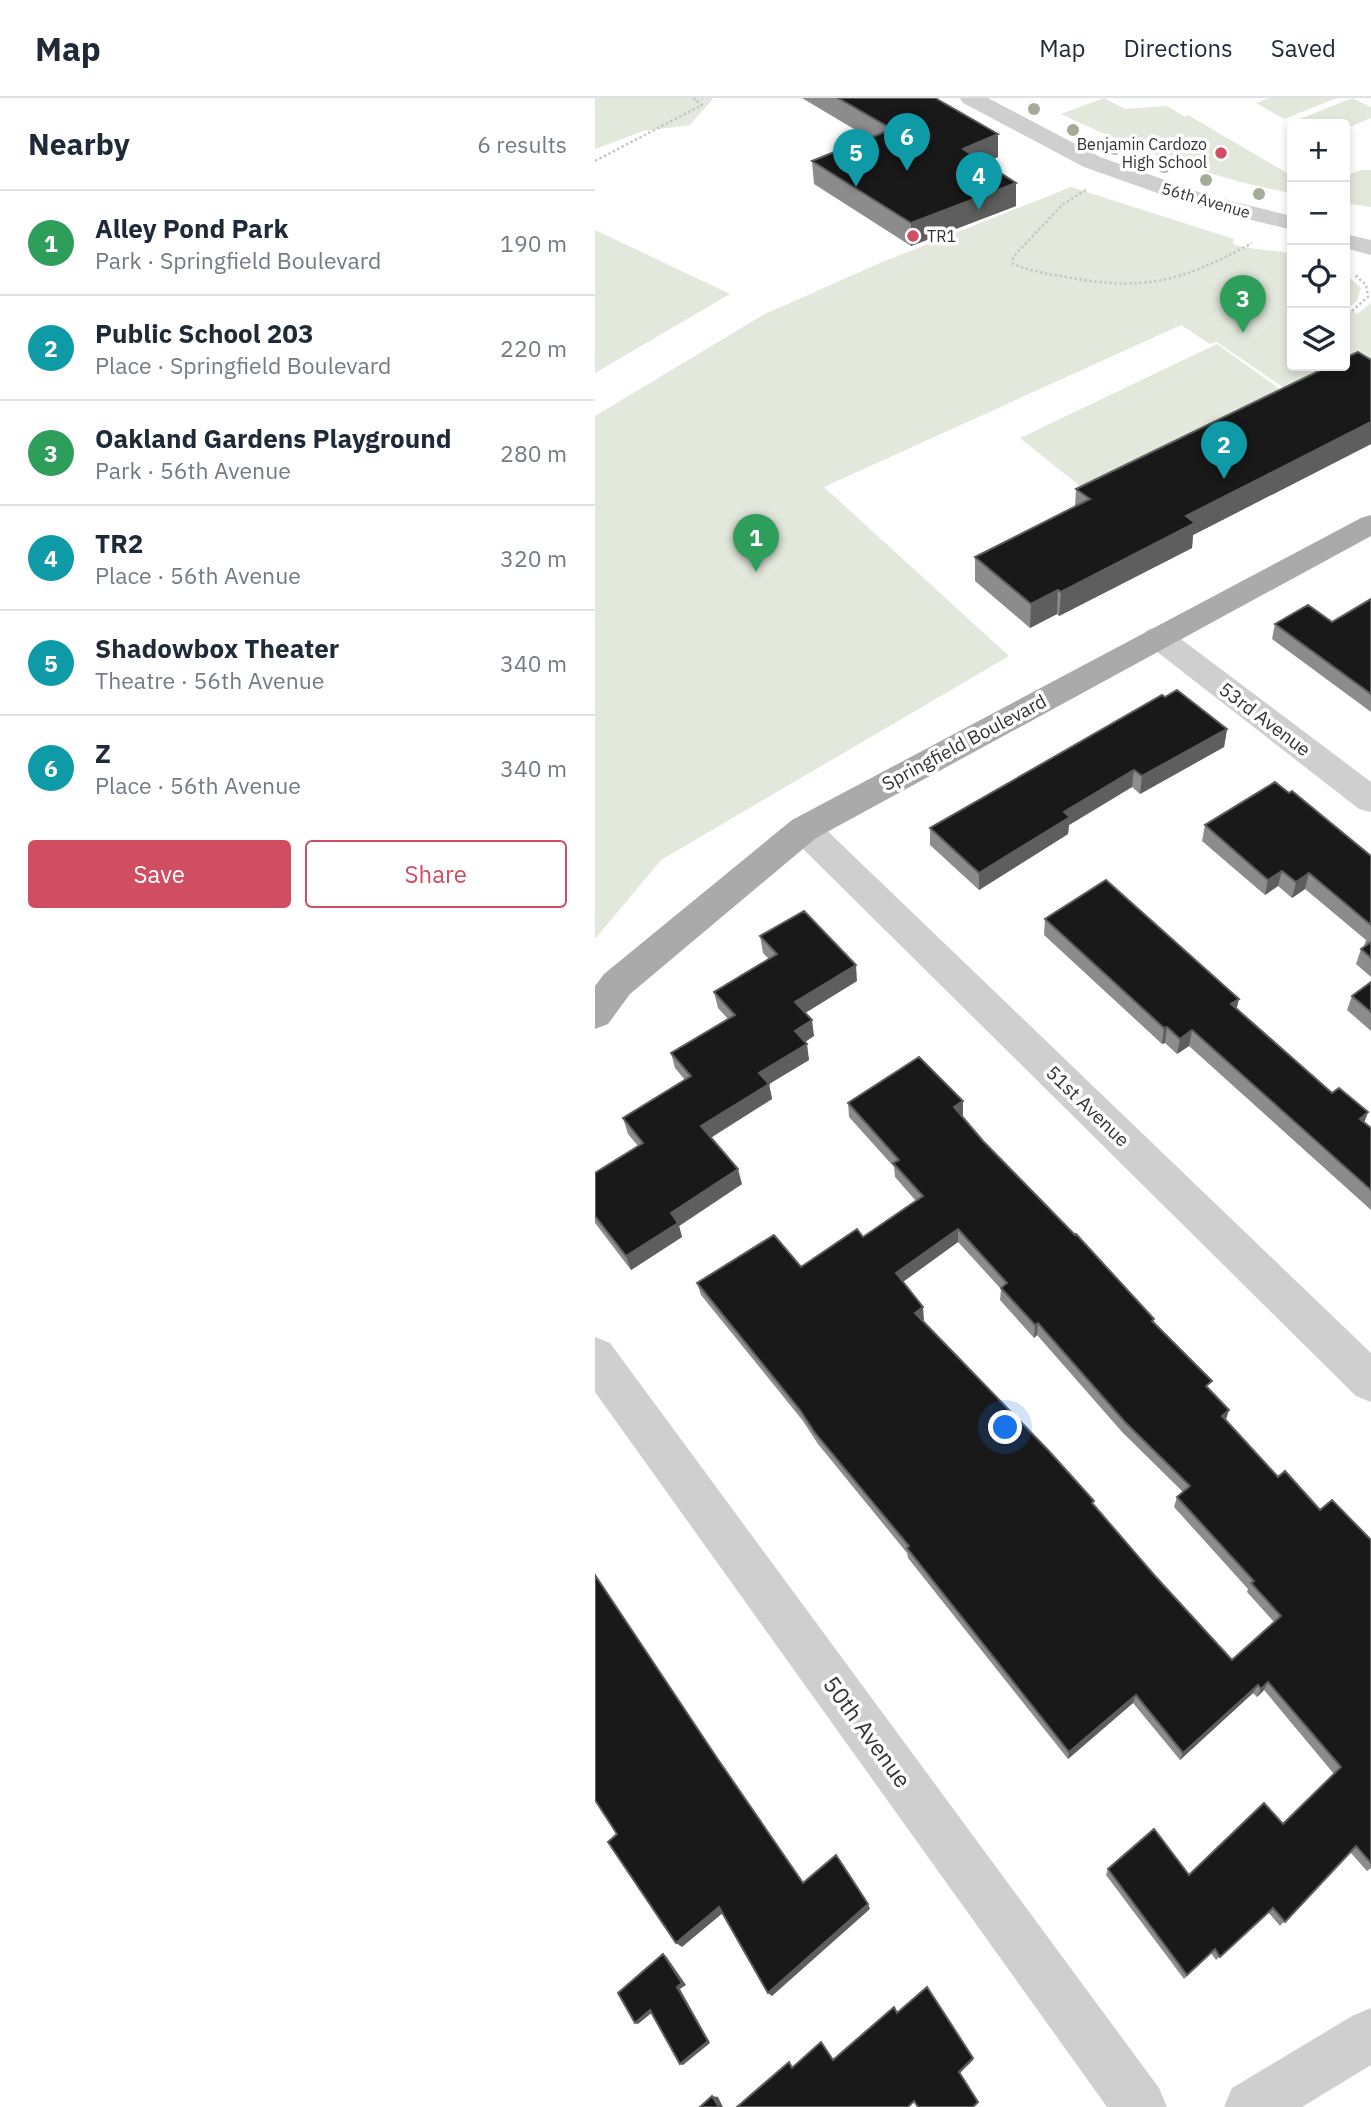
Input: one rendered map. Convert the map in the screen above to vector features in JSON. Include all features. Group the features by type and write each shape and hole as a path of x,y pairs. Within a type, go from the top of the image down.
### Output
{"main road":[{"name":"Springfield Boulevard","path":"595,1014 617,984 804,829 1371,524"}],"street":[{"name":"56th Avenue","path":"971,98 1092,162 1202,201 1287,222"},
{"path":"1350,228 1371,230"},
{"path":"1350,242 1371,248"},
{"name":"53rd Avenue","path":"1158,637 1371,800"},
{"name":"51st Avenue","path":"804,829 1371,1382"},
{"name":"50th Avenue","path":"595,1357 1140,2107"},
{"path":"1251,2107 1371,2035"}],"path":[{"path":"595,161 702,106 694,99 697,98"},
{"path":"1091,187 1063,204 1013,257 1013,264 1088,282 1128,286 1162,283 1190,276 1256,241"},
{"path":"1350,270 1366,285 1368,297 1352,311"}],"shaded area":[{"path":"595,98 713,99 690,125 643,131 595,149"},
{"path":"1104,98 1125,109 1167,106 1185,117 1188,115 1287,173 1287,192 1233,180 1174,161 1061,114"},
{"path":"1269,98 1337,98 1284,119 1256,103"},
{"path":"1352,98 1371,107 1371,118 1350,127 1350,119 1300,119"},
{"path":"1371,170 1371,207 1350,204 1350,174"},
{"path":"1071,187 1234,239 1233,244 1287,253 1287,371 1350,371 1350,309 1357,314 1371,303 1371,380 1293,394 1217,342 1210,344 1181,325 824,487 1009,656 661,860 595,939 595,416 763,315 880,263"},
{"path":"595,230 730,294 595,373"},
{"path":"1350,278 1361,288 1357,301 1350,306"},
{"path":"1217,344 1291,397 1091,495 1020,438"}],"building":[{"path":"838,98 935,98 998,134 963,149 1016,183 911,223 812,161 892,129"},
{"path":"1358,352 1371,360 1371,422 1186,516 1195,523 1061,592 1058,590 1031,604 975,557 1090,499 1076,489 1319,371 1350,371 1350,356"},
{"path":"1371,599 1371,694 1275,624 1308,605 1332,622"},
{"path":"1177,690 1227,729 1142,776 1134,770 1064,812 1070,817 979,873 930,828 1162,695 1165,697"},
{"path":"1275,782 1289,793 1292,791 1371,856 1371,925 1309,873 1296,882 1282,871 1268,880 1205,825"},
{"path":"1106,880 1239,999 1231,1004 1332,1093 1339,1088 1368,1112 1360,1119 1371,1128 1371,1190 1192,1030 1180,1039 1167,1027 1164,1028 1045,919"},
{"path":"804,911 856,965 795,1002 812,1020 795,1031 807,1044 759,1073 769,1084 701,1126 738,1169 671,1213 678,1223 626,1256 595,1216 595,1173 643,1143 623,1118 691,1076 671,1053 735,1015 714,992 777,954 760,936"},
{"path":"1371,942 1371,958 1361,949"},
{"path":"1371,982 1371,1012 1352,996"},
{"path":"919,1057 963,1101 954,1107 983,1141 1076,1234 1154,1319 1152,1321 1212,1381 1206,1386 1229,1410 1222,1416 1278,1477 1285,1471 1320,1510 1332,1500 1371,1540 1371,1863 1356,1846 1285,1922 1273,1908 1220,1957 1215,1949 1187,1975 1108,1869 1154,1829 1189,1875 1264,1803 1283,1824 1341,1767 1268,1682 1261,1689 1258,1685 1183,1753 1136,1695 1069,1752 907,1548 909,1546 815,1433 800,1410 697,1283 774,1235 801,1267 857,1229 863,1237 923,1196 893,1163 899,1160 848,1103","holes":["958,1229 1007,1283 1001,1288 1035,1325 1038,1323 1125,1422 1190,1486 1177,1497 1254,1581 1251,1583 1281,1616 1232,1660 1155,1576 1048,1450 915,1313 923,1307 896,1273"]},
{"path":"595,1575 803,1883 836,1855 868,1904 768,1993 719,1907 676,1943 608,1842 617,1834 595,1800"},
{"path":"663,1954 682,1983 677,1987 708,2041 680,2064 650,2010 635,2023 618,1993"},
{"path":"927,1987 973,2058 959,2072 978,2102 973,2107 918,2107 914,2101 908,2107 737,2107 789,2062 792,2068 821,2042 833,2060 894,2007 897,2013"},
{"path":"712,2096 719,2107 700,2107"}],"place":[{"name":"Benjamin Cardozo High School","path":"1221,153"},
{"name":"Z","path":"907,171"},
{"name":"Shadowbox Theater","path":"856,187"},
{"name":"TR2","path":"979,210"},
{"name":"TR1","path":"913,236"},
{"name":"Oakland Gardens Playground","path":"1243,333"},
{"name":"Public School 203","path":"1224,479"},
{"name":"Alley Pond Park","path":"756,572"}]}
